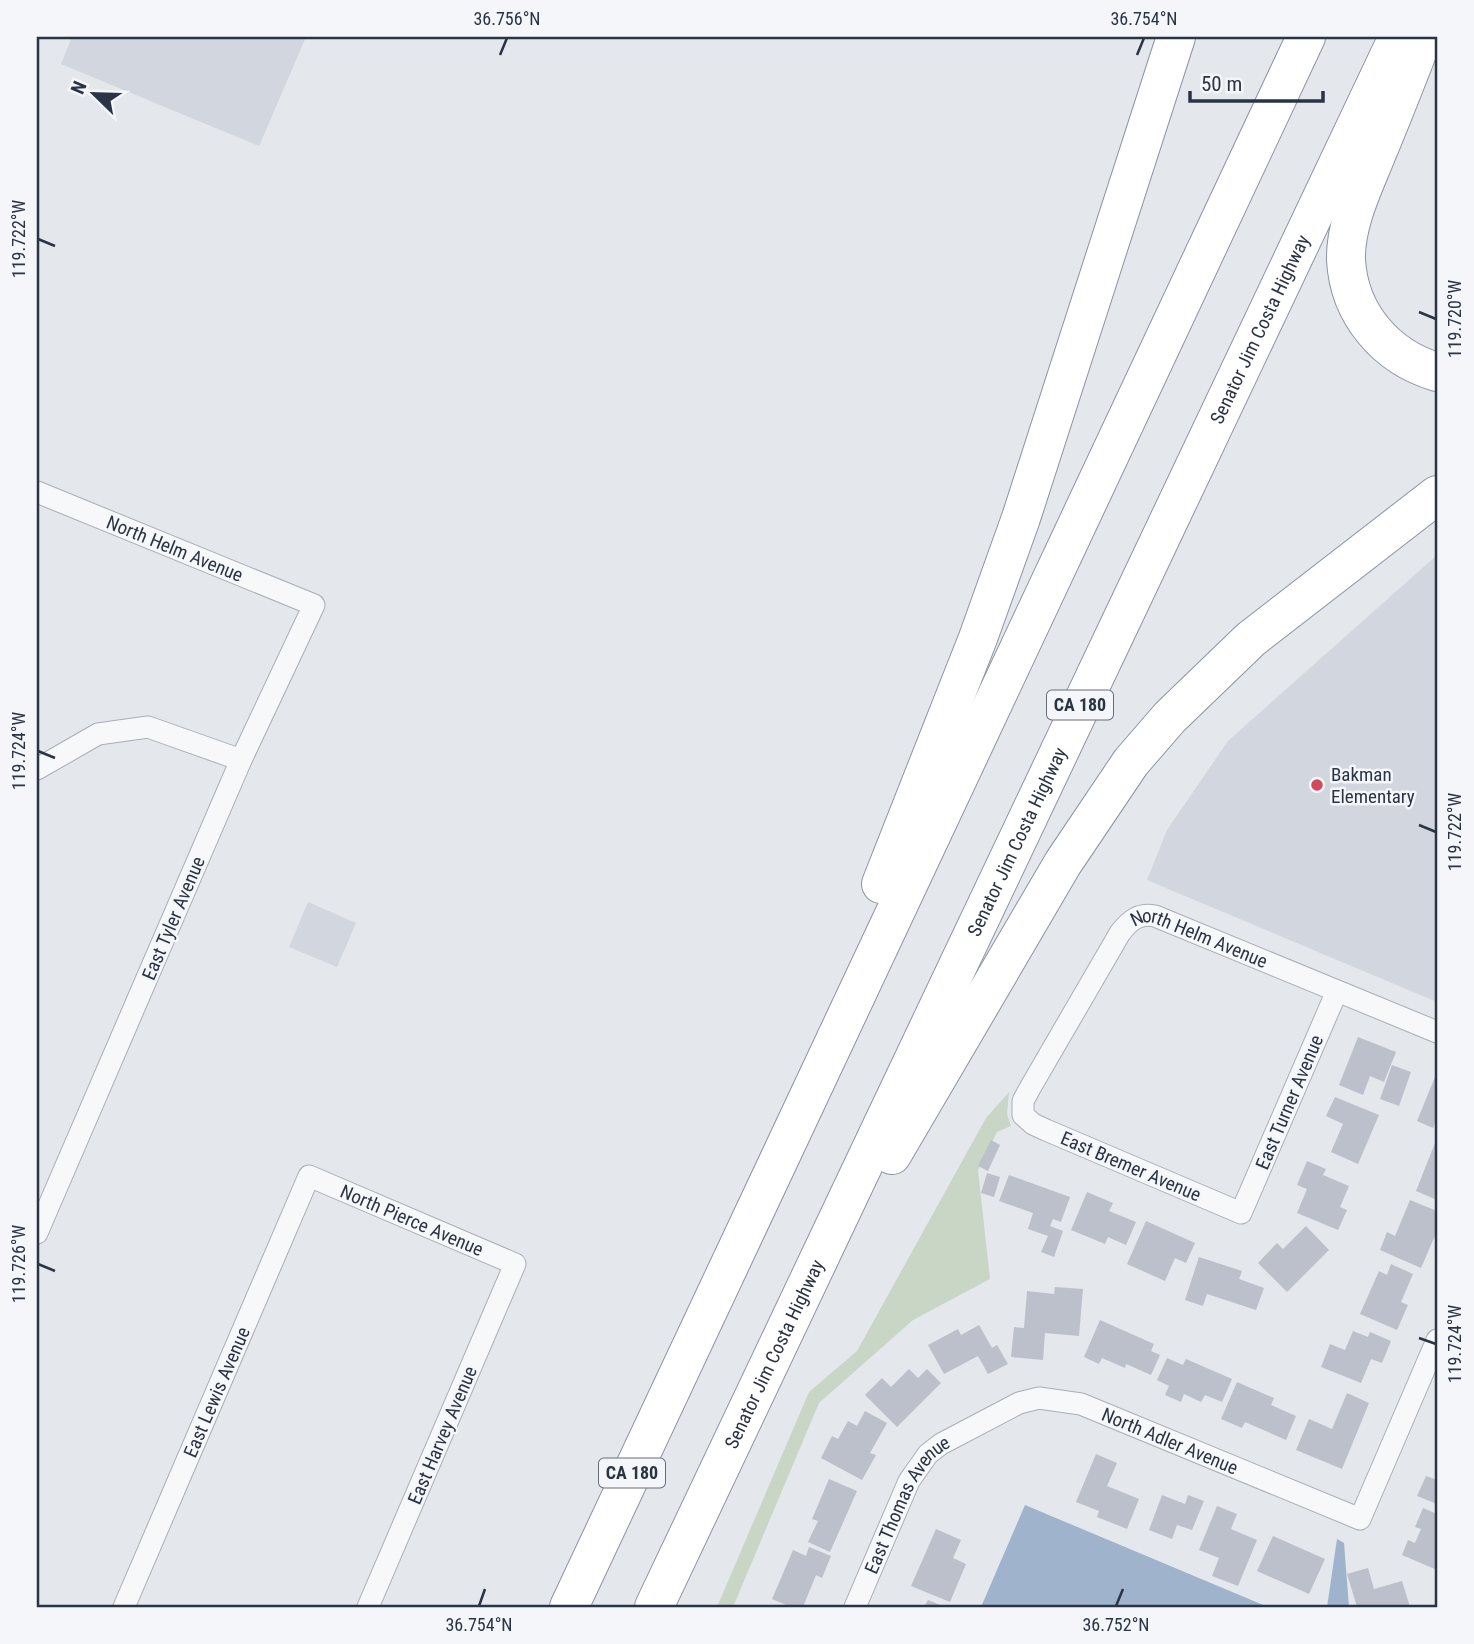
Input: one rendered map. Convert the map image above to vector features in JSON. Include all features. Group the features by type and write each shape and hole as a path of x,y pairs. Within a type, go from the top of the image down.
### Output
{"highway":[{"path":"694,1340 929,766 978,638 1021,518 1176,37"},
{"name":"CA 180","path":"569,1607 1306,37"},
{"name":"Senator Jim Costa Highway","path":"654,1607 1398,37"},
{"path":"1423,37 1354,211 1346,258 1354,298 1373,332 1409,360 1437,372"},
{"path":"763,1374 1063,863 1131,762 1170,717 1251,639 1437,495"}],"street":[{"name":"North Helm Avenue","path":"37,492 314,605"},
{"name":"East Tyler Avenue","path":"37,1233 241,760 314,605"},
{"path":"37,769 99,734 148,727 241,760"},
{"name":"North Helm Avenue","path":"1023,1115 1023,1101 1120,933 1135,917 1146,914 1437,1032"},
{"name":"East Turner Avenue","path":"1241,1213 1337,991"},
{"name":"East Bremer Avenue","path":"1023,1115 1046,1130 1241,1213"},
{"name":"North Pierce Avenue","path":"309,1176 515,1264"},
{"name":"East Lewis Avenue","path":"124,1607 309,1176"},
{"name":"East Harvey Avenue","path":"368,1607 515,1264"},
{"name":"North Adler Avenue","path":"979,1423 1019,1403 1039,1398 1081,1404 1360,1519 1437,1340"},
{"name":"East Thomas Avenue","path":"855,1607 918,1466 941,1444 979,1423"}],"shaded area":[{"path":"72,37 306,37 259,146 61,64"},
{"name":"Bakman Elementary","path":"1437,555 1437,1002 1147,880 1167,830 1228,741"},
{"path":"308,902 356,923 337,967 289,947"}],"green space":[{"path":"1009,1092 1007,1114 1011,1126 997,1132 978,1170 990,1279 913,1320 819,1403 733,1607 717,1607 809,1392 857,1351 986,1118"}],"water":[{"path":"1025,1505 1268,1607 981,1607"},
{"path":"1337,1539 1344,1543 1349,1607 1327,1607"}],"building":[{"path":"1358,1037 1396,1052 1384,1082 1370,1076 1363,1095 1339,1085"},
{"path":"1392,1065 1411,1072 1399,1106 1380,1099"},
{"path":"1437,1072 1437,1118 1433,1128 1417,1121"},
{"path":"1335,1097 1379,1115 1358,1164 1331,1152 1343,1124 1326,1116"},
{"path":"1437,1138 1437,1200 1416,1191"},
{"path":"991,1140 1000,1145 988,1171 978,1166"},
{"path":"1307,1161 1326,1169 1323,1175 1349,1186 1340,1207 1347,1210 1338,1230 1297,1213 1307,1189 1297,1185"},
{"path":"987,1173 1000,1177 994,1197 981,1193"},
{"path":"1009,1175 1070,1197 1061,1222 1053,1219 1050,1226 1063,1231 1054,1257 1041,1252 1048,1236 1028,1229 1033,1213 999,1201"},
{"path":"1087,1192 1113,1203 1109,1211 1136,1222 1126,1245 1108,1237 1105,1244 1071,1230"},
{"path":"1410,1200 1437,1211 1437,1231 1421,1268 1380,1250 1387,1232 1395,1236"},
{"path":"1146,1221 1195,1243 1186,1263 1175,1258 1165,1281 1127,1264"},
{"path":"1306,1226 1329,1250 1287,1292 1258,1263 1277,1243 1283,1249"},
{"path":"1199,1257 1242,1271 1239,1279 1264,1288 1256,1310 1207,1294 1203,1306 1185,1300"},
{"path":"1391,1264 1413,1274 1401,1302 1408,1305 1397,1330 1360,1314 1379,1271 1387,1275"},
{"path":"1055,1287 1083,1289 1079,1336 1045,1333 1043,1360 1011,1357 1014,1327 1024,1328 1027,1291 1054,1294"},
{"path":"1100,1320 1154,1344 1151,1351 1160,1355 1151,1375 1126,1364 1125,1368 1102,1358 1099,1364 1084,1357"},
{"path":"979,1325 992,1348 997,1345 1008,1364 988,1374 978,1356 944,1374 928,1345 958,1329 961,1335"},
{"path":"1353,1331 1368,1337 1370,1332 1391,1341 1382,1363 1371,1359 1361,1383 1321,1367 1330,1344 1345,1350"},
{"path":"1167,1358 1183,1365 1186,1359 1232,1379 1222,1402 1205,1395 1201,1402 1184,1394 1181,1402 1165,1395 1169,1386 1157,1380"},
{"path":"909,1369 918,1378 927,1369 941,1383 897,1427 865,1395 882,1378 891,1387"},
{"path":"1237,1382 1274,1398 1271,1405 1296,1416 1286,1440 1245,1422 1242,1428 1221,1419"},
{"path":"1347,1393 1369,1403 1342,1469 1296,1450 1309,1419 1332,1429"},
{"path":"865,1411 887,1423 870,1453 876,1455 862,1480 821,1458 832,1436 838,1439 848,1421 857,1426"},
{"path":"1096,1454 1117,1463 1107,1486 1139,1499 1127,1529 1097,1517 1099,1511 1076,1502"},
{"path":"1426,1476 1437,1480 1437,1504 1417,1496"},
{"path":"829,1479 857,1491 830,1552 808,1542 818,1521 812,1519"},
{"path":"1162,1495 1185,1504 1188,1495 1204,1501 1192,1530 1177,1525 1172,1539 1149,1530"},
{"path":"1217,1506 1237,1514 1231,1529 1257,1540 1238,1586 1212,1576 1219,1558 1199,1550"},
{"path":"1423,1508 1437,1514 1437,1570 1402,1555 1408,1540 1415,1543 1421,1529 1415,1527"},
{"path":"936,1529 961,1540 953,1558 966,1564 950,1602 911,1586"},
{"path":"1273,1536 1325,1559 1309,1594 1257,1571"},
{"path":"809,1547 831,1556 822,1578 816,1575 803,1607 791,1607 772,1599 793,1550 806,1556"},
{"path":"1368,1568 1374,1589 1402,1581 1410,1607 1357,1607 1347,1574"},
{"path":"928,1600 945,1607 924,1607"}],"place":[{"name":"Bakman Elementary","path":"1317,785"}]}
